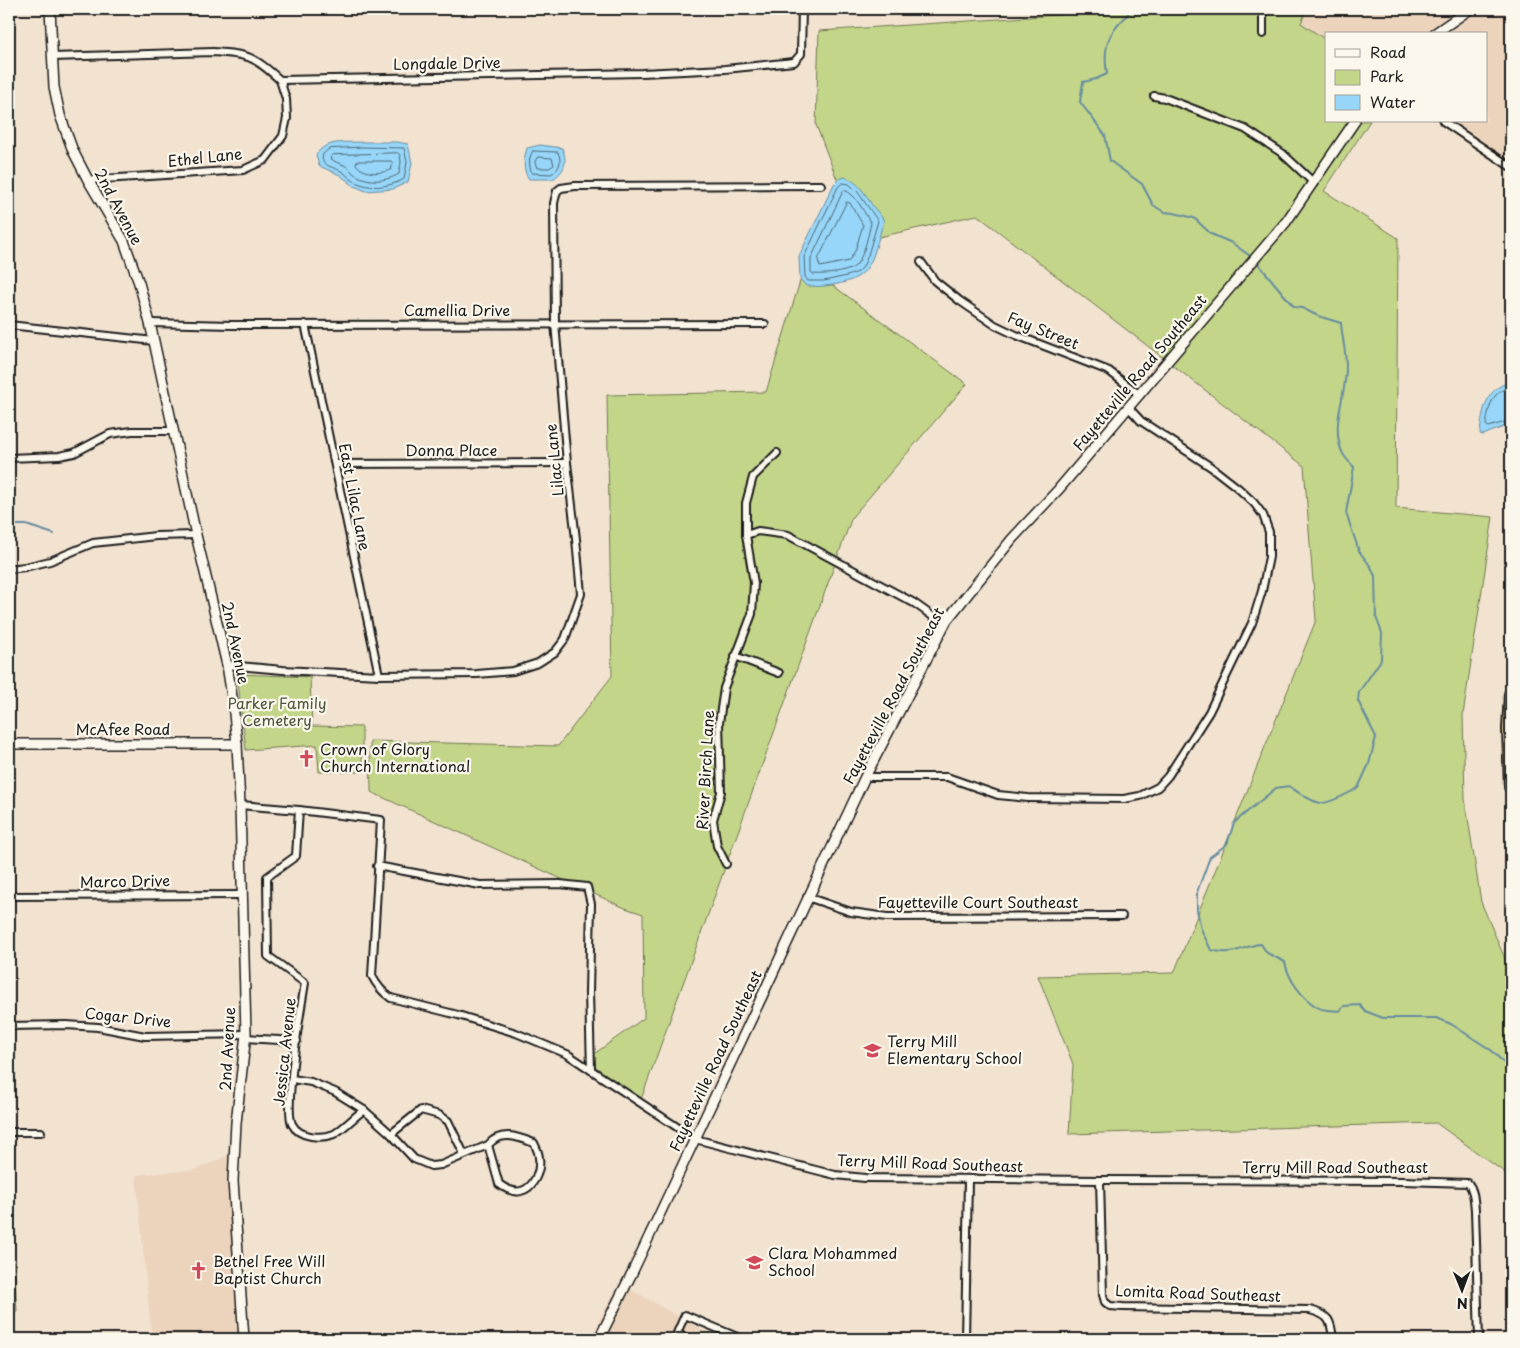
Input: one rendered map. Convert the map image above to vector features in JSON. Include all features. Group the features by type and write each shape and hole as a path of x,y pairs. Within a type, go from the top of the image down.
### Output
{"highway":[{"path":"1511,694 1509,729 1511,787"}],"street":[{"name":"2nd Avenue","path":"50,9 56,100 72,150 124,241 139,283 150,322 196,536 227,665 233,703 238,744 245,1036 236,1123 233,1181 244,1339"},
{"name":"Longdale Drive","path":"280,80 642,73 726,70 794,62 801,54 802,9"},
{"path":"1263,9 1263,34"},
{"path":"1437,32 1470,9"},
{"path":"52,57 214,52 239,53 260,62 280,80"},
{"name":"Ethel Lane","path":"88,180 243,170 266,160 283,136 287,118 286,99 280,80"},
{"path":"1154,96 1165,98 1245,129 1282,153 1314,183"},
{"name":"Fayetteville Road Southeast","path":"599,1339 632,1274 865,777 945,625 1012,539 1058,490 1286,222 1354,122"},
{"path":"1444,122 1511,167"},
{"name":"Lilac Lane","path":"227,665 379,675 477,674 513,671 538,662 555,652 565,639 581,594 567,463 556,323 554,203 557,191 561,188 575,186 821,185"},
{"name":"Fay Street","path":"921,262 935,281 995,325 1109,371 1140,395"},
{"name":"Camellia Drive","path":"150,322 174,324 765,324"},
{"name":"East Lilac Lane","path":"305,324 379,675"},
{"path":"9,326 154,341"},
{"path":"865,777 947,777 998,795 1021,797 1124,798 1140,796 1158,787 1168,776 1209,712 1252,623 1262,592 1269,557 1269,532 1264,515 1238,488 1212,467 1141,421 1128,408"},
{"path":"9,458 59,456 74,453 110,434 132,431 173,431"},
{"name":"River Birch Lane","path":"726,864 717,846 713,820 721,792 720,723 724,688 752,614 754,583 746,535 746,503 753,477 777,453"},
{"name":"Donna Place","path":"335,464 567,463"},
{"path":"746,535 758,531 788,535 914,603 945,625"},
{"path":"9,569 50,561 93,543 130,538 196,536"},
{"path":"735,656 778,673"},
{"name":"McAfee Road","path":"9,744 238,744"},
{"name":"Terry Mill Road Southeast","path":"240,805 381,820 372,976 376,985 383,993 391,998 458,1015 516,1033 567,1054 695,1139 835,1175 865,1178 968,1180 1403,1180 1468,1183 1473,1192 1475,1210 1479,1339"},
{"name":"Jessica Avenue","path":"299,810 296,856 267,877 268,956 304,983 292,1078 290,1110 292,1124 300,1133 316,1137 334,1134 364,1110"},
{"path":"377,866 480,885 560,884 587,886 591,904 589,992 591,1070"},
{"name":"Marco Drive","path":"9,896 242,895"},
{"name":"Fayetteville Court Southeast","path":"807,898 851,912 887,917 1122,916"},
{"name":"Cogar Drive","path":"9,1026 66,1025 145,1036 245,1036 297,1041"},
{"path":"292,1078 311,1082 335,1092 364,1110 391,1134 414,1159 431,1166 441,1165 464,1154 488,1146 492,1140 507,1134 534,1143 539,1158 538,1170 531,1186 521,1192 505,1189 498,1184 488,1146"},
{"path":"391,1134 422,1110 439,1115 448,1121 464,1154"},
{"path":"9,1132 41,1132"},
{"path":"965,1339 968,1180"},
{"name":"Lomita Road Southeast","path":"1100,1180 1103,1295 1105,1302 1110,1306 1310,1310 1322,1313 1331,1324 1332,1339"},
{"path":"688,1339 677,1334 685,1315 742,1339"}],"shaded area":[{"path":"1307,9 1511,9 1511,163 1450,122 1488,122 1488,32 1325,32 1325,39 1301,23"},
{"path":"229,1155 239,1329 249,1328 251,1339 152,1339 136,1175 196,1170"},
{"path":"619,1283 718,1339 590,1339"}],"green space":[{"path":"1073,9 1307,9 1301,23 1325,39 1325,122 1369,122 1324,191 1398,238 1396,508 1493,517 1463,715 1465,799 1481,902 1511,973 1511,1177 1436,1123 1069,1134 1073,1064 1038,976 1174,973 1316,620 1304,466 977,215 861,241 816,125 819,31 1073,14"},
{"path":"805,265 967,384 852,517 639,1105 587,1059 644,1018 643,914 625,908 371,792 370,741 558,746 612,676 607,395 766,392"},
{"name":"Parker Family Cemetery","path":"237,674 310,677 312,726 362,727 362,772 319,772 317,745 246,750"},
{"path":"9,1262 14,1262 17,1312 9,1316"}],"water":[{"path":"397,142 408,144 412,163 408,182 393,189 366,191 354,186 340,175 319,166 316,155 325,146 337,143"},
{"path":"540,145 562,148 565,158 564,166 553,179 529,179 525,172 524,160 527,148"},
{"path":"845,177 861,189 884,221 872,258 862,274 853,279 825,286 806,286 800,279 799,256 834,184 839,179"},
{"path":"1511,382 1511,424 1483,435 1480,434 1482,417 1487,401 1496,389"}],"waterway":[{"path":"1130,9 1127,16 1110,36 1106,48 1107,74 1083,82 1080,102 1105,135 1110,161 1142,184 1153,205 1164,212 1194,218 1211,234 1232,243 1253,258"},
{"path":"1256,261 1294,307 1302,308 1318,316 1341,323 1346,377 1338,420 1338,431 1342,452 1354,467 1346,513 1359,551 1375,576 1376,617 1382,633 1381,660 1359,692 1358,701 1376,737 1369,764 1358,788 1325,803 1308,798 1289,786 1276,788 1234,823 1227,844 1210,857 1197,892 1197,910 1201,929 1211,950 1232,952 1261,944 1267,953 1285,962 1296,988 1306,999 1319,1008 1340,1011 1344,1006 1360,1005 1365,1011 1383,1018 1436,1018 1451,1024 1491,1050 1504,1063 1511,1066"},
{"path":"9,525 26,525 54,534"}],"place":[{"name":"Crown of Glory Church International","path":"306,759"},
{"name":"Terry Mill Elementary School","path":"873,1051"},
{"name":"Clara Mohammed School","path":"754,1263"},
{"name":"Bethel Free Will Baptist Church","path":"199,1271"}]}
